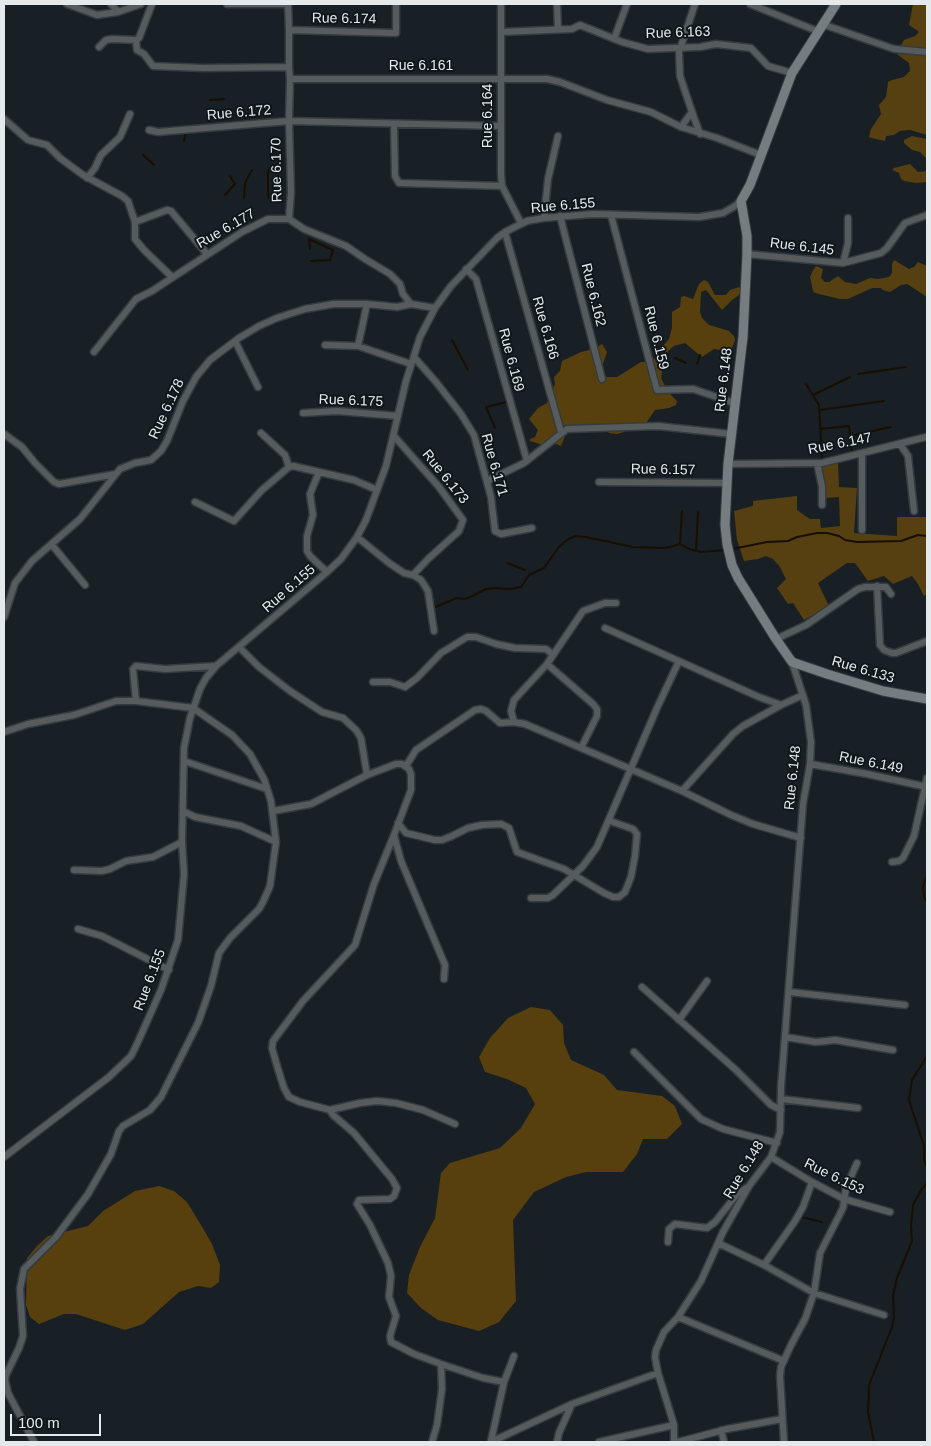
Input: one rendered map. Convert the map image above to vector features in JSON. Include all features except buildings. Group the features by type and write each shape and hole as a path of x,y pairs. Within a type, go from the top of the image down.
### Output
{"street":[{"path":"67,4 81,6 97,14 118,12 141,4"},
{"path":"111,4 118,12"},
{"path":"152,4 139,38 136,40 137,50 144,54 153,66 203,68 290,67"},
{"path":"227,4 288,4 290,79"},
{"name":"Rue 6.174","path":"289,30 396,33 396,4"},
{"name":"Rue 6.164","path":"501,4 500,126 502,186 521,223"},
{"path":"556,4 558,30"},
{"path":"614,39 627,4"},
{"path":"695,4 679,49 680,76 700,134"},
{"path":"750,4 894,49 927,52"},
{"path":"741,201 750,184 792,73 836,4"},
{"name":"Rue 6.163","path":"501,32 572,29 582,25 614,39 648,49 679,49 716,44 751,48 768,66 792,73"},
{"path":"99,47 106,40 136,40"},
{"name":"Rue 6.161","path":"290,79 554,80 607,100 650,112 681,127 760,155"},
{"name":"Rue 6.172","path":"149,130 158,132 289,121 290,79"},
{"path":"681,127 692,112"},
{"path":"87,178 102,155 120,137 130,114"},
{"path":"4,118 28,140 47,145 60,158 87,178 122,196 128,202 135,222 135,239 172,277"},
{"path":"289,121 394,125 500,126"},
{"name":"Rue 6.170","path":"289,121 291,192 289,219"},
{"path":"394,125 395,176 399,183 502,186"},
{"path":"544,218 548,179 558,136"},
{"name":"Rue 6.155","path":"4,1157 109,1077 131,1056 146,1026 169,970 181,925 184,874 182,842 184,760 186,734 192,708 206,678 216,666 327,572 341,559 357,537 366,520 386,466 420,337 450,286 492,243 505,232 521,223 560,216 699,217 722,213 741,201"},
{"name":"Rue 6.148","path":"676,1442 674,1425 658,1373 655,1357 656,1350 664,1332 678,1317 701,1281 718,1243 749,1186 771,1157 780,1132 801,838 805,790 810,764 809,723 806,705 792,662 738,578 727,544 725,525 728,464 743,337 747,254 747,236 741,201"},
{"path":"135,222 168,210 172,211 206,254"},
{"name":"Rue 6.159","path":"611,215 657,390 693,389 734,403"},
{"name":"Rue 6.145","path":"747,254 843,263 881,253 887,248 905,223 927,215"},
{"name":"Rue 6.162","path":"560,216 602,379"},
{"path":"843,263 848,243 848,218"},
{"path":"289,219 304,229 346,246 390,274 400,284 403,294 412,304 436,308"},
{"name":"Rue 6.177","path":"94,352 136,299 152,291 242,232 268,220 289,219"},
{"name":"Rue 6.166","path":"505,232 561,432"},
{"name":"Rue 6.169","path":"466,269 476,279 527,461"},
{"name":"Rue 6.178","path":"4,617 11,592 20,576 32,561 52,545 94,504 116,474 126,466 156,457 167,441 179,410 203,367 210,360 235,341 277,318 305,309 334,304 368,304 384,307 412,304"},
{"path":"358,346 368,304"},
{"path":"235,341 258,387"},
{"path":"325,345 358,346 413,361"},
{"name":"Rue 6.171","path":"413,361 436,382 474,436 491,497 496,531 501,534 532,528"},
{"name":"Rue 6.175","path":"303,413 337,410 398,416"},
{"path":"487,481 527,461 561,432 572,428 658,426 731,434"},
{"path":"261,433 285,455 289,467"},
{"path":"4,434 22,447 35,463 54,482 59,484 116,474"},
{"name":"Rue 6.173","path":"394,436 439,487 463,520 459,531 428,558 413,575"},
{"name":"Rue 6.147","path":"728,464 817,463 926,437"},
{"path":"900,444 908,456 914,511"},
{"path":"862,453 862,530"},
{"path":"817,463 822,486 822,505"},
{"path":"195,502 234,521 262,490 289,467 298,467 354,480 377,490"},
{"path":"319,472 310,494 313,515 307,536 307,551 327,572"},
{"name":"Rue 6.157","path":"599,482 728,483"},
{"path":"357,537 389,563 404,573 413,575 421,580 428,590 434,631"},
{"path":"52,545 85,585"},
{"path":"776,639 806,625 858,589 877,586 886,587 891,594"},
{"path":"877,586 880,645 884,650 892,653 927,641"},
{"path":"514,722 511,711 514,700 546,664 583,611 604,603 616,603"},
{"path":"604,628 758,697 781,705"},
{"path":"372,682 390,682 406,687 441,653 468,637 476,637 515,648 546,649 552,654"},
{"path":"239,647 259,667 290,691 322,712 343,718 356,730 361,738 367,775"},
{"path":"531,898 548,898 575,875 597,847 679,661"},
{"name":"Rue 6.133","path":"792,662 883,691 927,699"},
{"path":"546,664 587,698 597,709 597,716 581,748"},
{"path":"136,702 133,669 136,666 165,669 216,666"},
{"path":"682,791 733,734 743,726 803,695"},
{"path":"4,732 28,724 74,715 116,702 136,702 192,708 242,744 259,769 273,811 276,842 270,886 263,902 259,909 230,938 219,953 211,986 198,1023 161,1097 150,1110 123,1126 119,1131 111,1154 88,1194 56,1237 24,1269 20,1289 22,1336 19,1348 5,1375 5,1380 8,1393 34,1442"},
{"path":"406,766 416,750 475,710 481,709 500,723 514,722 525,724 682,791 731,815 753,824 801,838"},
{"path":"184,760 267,789"},
{"path":"273,811 311,804 367,775 396,764 406,766 411,774 411,790 374,884 356,945 304,1001 273,1041 272,1048 284,1088 290,1097 300,1102 330,1110 360,1102 386,1102 423,1110 455,1124"},
{"name":"Rue 6.149","path":"810,764 926,787"},
{"path":"892,862 903,858 914,836 927,778"},
{"path":"183,811 195,817 241,826 276,842"},
{"path":"398,823 406,833 435,840 442,840 468,828 501,824 509,828 517,852 564,869 612,897 619,897 625,892 630,877 635,856 637,834 633,829 610,821"},
{"path":"394,835 401,861 445,965 444,979"},
{"path":"74,870 102,871 110,869 126,861 153,857 182,842"},
{"path":"78,929 102,936 169,970"},
{"path":"679,1020 706,981"},
{"path":"642,987 736,1070 771,1105 781,1110"},
{"path":"790,992 905,1005"},
{"path":"786,1036 816,1042 835,1040 894,1050"},
{"path":"634,1052 701,1119 723,1129 776,1143"},
{"path":"781,1099 858,1108"},
{"path":"330,1110 333,1115 354,1132 392,1179 397,1188 394,1196 390,1199 359,1200 357,1204 370,1225 388,1263 391,1276 389,1297 396,1316 390,1336 392,1342 414,1354 441,1364 483,1378 504,1382"},
{"name":"Rue 6.153","path":"771,1157 844,1199 890,1212"},
{"path":"784,1442 780,1376 784,1361 805,1319 814,1293 820,1253 840,1214 846,1188 857,1163"},
{"path":"764,1265 795,1221 803,1207 812,1182"},
{"path":"668,1242 669,1229 675,1224 707,1228 715,1222 738,1193 749,1186"},
{"path":"718,1243 764,1265 814,1293 884,1315"},
{"path":"678,1317 784,1361"},
{"path":"491,1442 504,1382 514,1356"},
{"path":"432,1442 437,1425 442,1389 441,1364"},
{"path":"491,1442 572,1404 658,1373"},
{"path":"557,1442 558,1433 572,1404"},
{"path":"676,1442 720,1430 782,1419"},
{"path":"598,1442 622,1440 674,1425"},
{"path":"720,1430 724,1442"}],"shaded area":[{"path":"913,4 927,4 927,135 910,130 886,136 885,141 871,138 869,137 871,129 881,114 879,105 886,97 888,82 904,77 910,71 909,63 898,55 897,52 904,40 918,33 909,25"},
{"path":"912,136 927,139 927,159 920,152 912,150 904,143 904,140"},
{"path":"910,164 918,172 927,171 927,182 904,181 899,173 892,170"},
{"path":"894,260 909,269 918,262 927,266 927,297 907,284 901,285 890,292 881,288 872,288 848,299 840,299 813,291 810,277 816,266 823,269 821,278 825,282 829,282 838,276 845,282 856,284 870,278 889,277 892,273"},
{"path":"704,280 708,282 715,295 726,295 730,290 739,287 741,290 739,295 722,310 706,290 701,292 700,312 702,318 709,325 729,331 735,340 729,351 714,349 702,357 685,343 674,346 668,351 664,360 661,378 668,392 677,401 676,405 655,410 644,426 627,428 624,432 617,434 609,433 604,428 571,432 566,434 561,446 556,444 546,446 530,441 530,439 535,437 538,430 529,419 538,408 547,403 555,384 554,377 560,371 562,361 602,344 607,352 603,364 604,374 607,377 617,377 641,362 651,365 658,352 669,339 672,328 672,312 680,307 681,297 693,299 699,284"},
{"path":"838,463 839,487 857,488 854,533 897,536 897,517 927,517 927,593 924,596 912,576 893,584 884,576 868,581 855,563 847,563 818,583 829,606 804,620 793,603 788,604 777,588 786,579 780,567 773,559 766,556 744,561 737,540 734,511 753,506 753,501 797,496 797,510 810,519 820,519 821,528 840,526 839,497 825,498 821,467"},
{"path":"531,1007 550,1010 563,1025 564,1043 571,1060 604,1075 617,1090 662,1096 675,1106 682,1124 667,1139 643,1139 637,1154 623,1172 586,1172 566,1177 534,1192 513,1220 516,1301 499,1322 479,1331 438,1320 421,1308 407,1293 409,1275 420,1247 435,1218 441,1173 450,1163 500,1148 521,1128 535,1104 526,1088 485,1072 479,1057 490,1038 508,1018"},
{"path":"159,1186 174,1191 187,1202 212,1244 220,1265 219,1282 211,1288 198,1286 179,1292 143,1324 125,1330 76,1314 64,1314 39,1324 30,1317 26,1305 27,1258 37,1246 48,1236 88,1226 103,1211 135,1191"}],"waterway":[{"path":"210,100 224,99"},
{"path":"184,141 186,132"},
{"path":"143,155 154,165"},
{"path":"244,198 245,183 252,170"},
{"path":"268,170 268,198"},
{"path":"225,195 235,184 230,176"},
{"path":"310,249 309,239 333,250 330,260 311,261"},
{"path":"452,340 468,370"},
{"path":"697,364 700,355"},
{"path":"675,358 686,363"},
{"path":"858,374 906,367"},
{"path":"813,395 850,377"},
{"path":"806,384 819,405 822,458"},
{"path":"820,410 884,401"},
{"path":"495,428 486,407 506,402"},
{"path":"820,429 849,426 852,453"},
{"path":"850,436 891,427"},
{"path":"680,544 682,511"},
{"path":"696,551 698,512"},
{"path":"732,549 767,542 788,541 817,533 827,533 839,536 845,540 857,542 901,541 918,535 927,536"},
{"path":"435,607 457,598 465,599 486,589 521,587 529,575 544,568 559,547 575,536 633,547 665,548 680,544 701,552 725,550"},
{"path":"507,563 525,570"},
{"path":"927,875 923,886 924,897 927,902"},
{"path":"927,1056 912,1080 909,1100 924,1146 924,1160 927,1167"},
{"path":"874,1442 868,1412 869,1385 892,1327 894,1318 893,1296 897,1278 912,1241 913,1205 927,1183"},
{"path":"801,1217 822,1222"}]}
